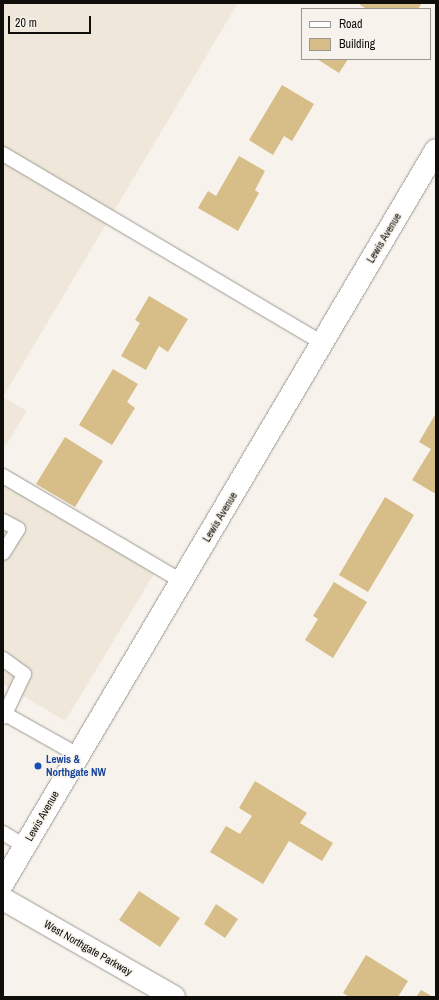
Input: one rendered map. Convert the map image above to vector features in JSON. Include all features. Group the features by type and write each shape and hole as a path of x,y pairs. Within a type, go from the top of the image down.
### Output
{"main road":[{"name":"Lewis Avenue","path":"3,883 436,150"},
{"name":"West Northgate Parkway","path":"3,899 174,997"}],"lane":[{"path":"3,154 322,344"},
{"path":"3,476 181,581"},
{"path":"3,521 18,529 3,553"},
{"path":"3,659 24,674 4,715 78,755"},
{"path":"3,833 25,846"}],"shaded area":[{"path":"3,3 238,3 3,397"},
{"path":"3,397 27,411 3,450"},
{"path":"3,477 154,574 65,721 3,684"}],"building":[{"path":"361,3 422,3 419,8 365,8 360,5"},
{"path":"319,60 347,60 339,73"},
{"path":"282,85 314,104 292,141 284,136 273,155 249,140"},
{"path":"239,156 265,171 255,190 259,193 238,231 198,208 208,191 216,196"},
{"path":"149,296 188,319 168,352 159,346 146,370 121,356 140,323 135,320"},
{"path":"113,369 138,384 127,402 135,408 112,445 79,425"},
{"path":"436,413 436,494 412,480 431,449 419,442"},
{"path":"65,437 103,461 75,507 36,484"},
{"path":"385,497 414,515 368,592 339,575"},
{"path":"334,582 367,602 333,658 305,640 318,619 313,616"},
{"path":"255,781 307,813 300,823 333,843 322,861 289,841 263,884 210,852 226,826 240,834 252,816 239,808"},
{"path":"139,891 180,918 160,947 119,920"},
{"path":"216,904 238,919 225,938 204,924"},
{"path":"366,955 408,981 398,997 349,997 343,993"},
{"path":"421,990 433,997 416,997"}],"place":[{"name":"Lewis & Northgate NW","path":"38,766"}]}
